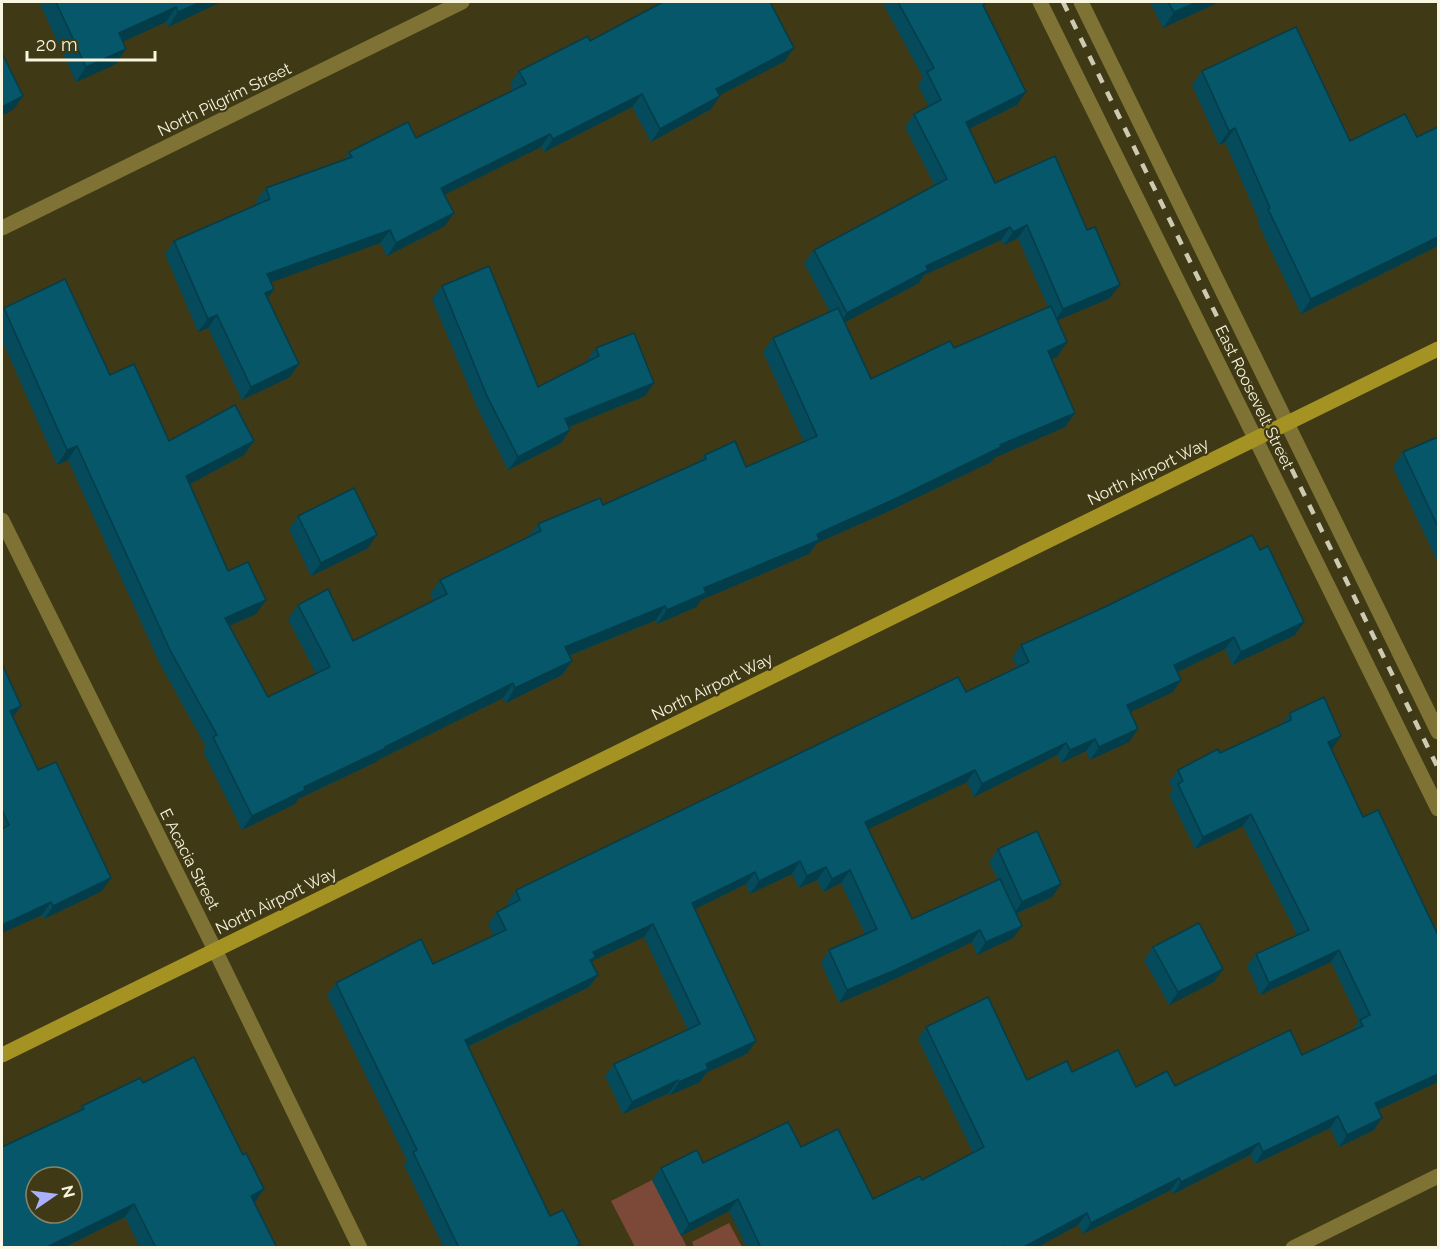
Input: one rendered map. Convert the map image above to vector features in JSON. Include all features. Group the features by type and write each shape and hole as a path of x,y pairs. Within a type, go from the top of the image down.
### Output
{"main road":[{"name":"North Airport Way","path":"2,1055 1438,349"}],"street":[{"name":"North Pilgrim Street","path":"2,228 462,2"},
{"name":"East Roosevelt Street","path":"1040,2 1438,809"},
{"name":"East Roosevelt Street","path":"1081,2 1438,732"},
{"name":"E Acacia Street","path":"2,520 360,1248"},
{"path":"1293,1248 1438,1176"}],"shaded area":[{"path":"652,1180 687,1247 635,1247 611,1201"},
{"path":"729,1223 742,1247 694,1247 692,1242"}],"building":[{"path":"56,2 201,2 178,12 176,7 119,33 126,49 86,67"},
{"path":"663,2 770,2 794,48 716,89 720,96 660,129 642,94 553,139 550,134 441,188 454,213 396,243 390,230 267,274 274,289 265,293 299,364 251,387 217,315 208,319 174,241 270,199 266,188 352,157 349,152 408,122 416,138 526,84 519,71 588,36 590,41"},
{"path":"898,2 983,2 985,4 983,5 1026,92 966,122 995,183 1055,156 1087,230 1095,227 1120,285 1063,309 1027,225 1013,232 1010,227 926,266 928,270 847,313 814,250 947,179 914,114 941,100 927,72 934,68"},
{"path":"1168,2 1197,2 1174,12"},
{"path":"1296,27 1350,141 1405,114 1417,137 1438,127 1438,237 1311,299 1268,209 1270,208 1235,128 1229,131 1202,71"},
{"path":"2,53 23,96 2,107"},
{"path":"489,266 538,387 599,356 596,348 634,333 654,383 565,419 570,430 518,457 487,396 442,286"},
{"path":"65,279 110,375 134,364 169,441 235,405 254,441 186,476 228,571 248,562 266,600 225,618 268,697 330,667 298,605 328,589 353,641 447,594 440,580 541,531 538,524 600,498 603,505 706,459 705,455 735,441 746,467 817,436 773,338 838,308 871,379 950,341 954,348 1051,306 1067,342 1048,351 1075,413 1000,445 1001,447 897,498 817,534 819,540 704,588 706,593 667,610 665,606 565,647 572,661 515,688 513,683 304,787 305,790 252,816 213,737 217,735 170,650 77,446 67,450 4,308"},
{"path":"1438,437 1438,527 1403,452"},
{"path":"354,488 377,535 321,563 298,516"},
{"path":"1252,535 1260,550 1268,546 1304,622 1241,652 1234,637 1174,665 1181,680 1127,705 1138,729 1099,747 1095,739 1070,750 1066,743 982,784 975,770 865,822 912,919 1000,879 1022,926 986,942 980,930 847,990 829,950 877,929 850,870 832,879 826,867 807,876 800,861 759,881 755,872 692,903 756,1041 706,1064 708,1069 679,1082 678,1080 632,1102 614,1064 700,1024 653,924 593,952 596,957 590,960 598,975 465,1040 550,1216 563,1210 580,1244 574,1248 459,1248 413,1152 417,1150 336,983 421,939 433,964 506,930 497,912 520,900 516,890 958,677 966,692 1029,662 1021,645"},
{"path":"2,664 21,706 10,711 38,770 56,762 111,878 53,906 51,902 2,925 2,829 9,825 2,810"},
{"path":"1324,697 1341,736 1328,742 1363,817 1378,810 1438,935 1438,1074 1375,1103 1382,1118 1347,1135 1338,1116 1263,1152 1259,1143 1181,1182 1179,1178 1091,1223 1087,1213 1022,1248 1006,1248 1005,1246 1002,1248 761,1248 738,1199 689,1224 661,1168 697,1150 703,1163 788,1122 801,1147 838,1129 873,1199 920,1176 922,1180 984,1147 926,1027 988,997 1027,1080 1067,1061 1072,1072 1118,1050 1136,1087 1167,1071 1175,1086 1290,1030 1302,1055 1363,1026 1360,1020 1370,1015 1339,950 1269,983 1256,954 1309,930 1251,814 1203,837 1178,784 1183,781 1178,770 1218,749 1220,753 1291,720 1290,713"},
{"path":"1037,831 1061,884 1022,902 998,849"},
{"path":"1199,923 1223,969 1178,992 1153,947"},
{"path":"194,1057 243,1155 246,1153 264,1189 251,1196 277,1248 156,1248 134,1204 45,1248 2,1248 2,1147 84,1109 82,1106 140,1078 143,1083"}],"railway":[{"path":"1063,2 1438,768"}]}
